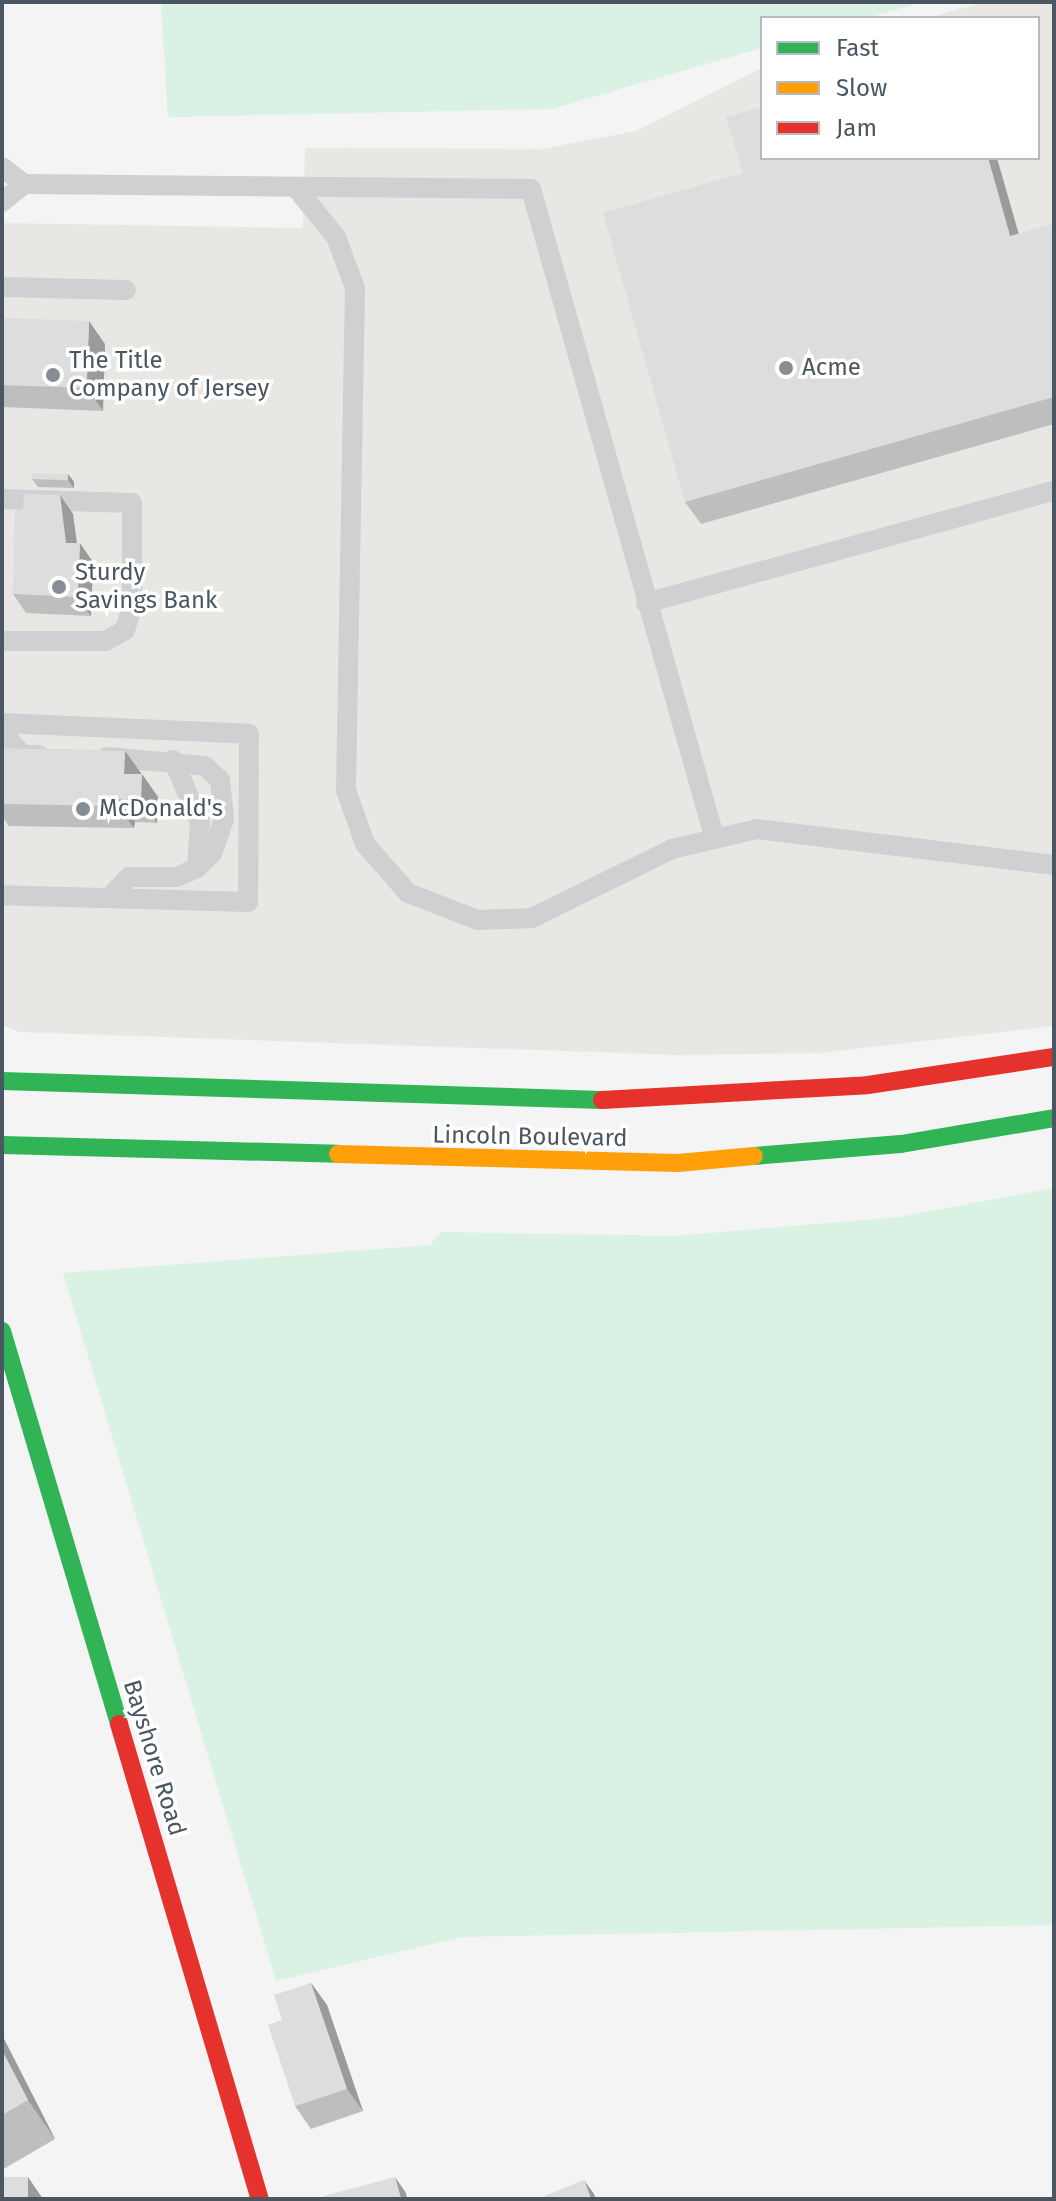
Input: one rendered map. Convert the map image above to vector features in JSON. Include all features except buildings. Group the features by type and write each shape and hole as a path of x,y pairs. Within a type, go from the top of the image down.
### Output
{"main road":[{"name":"Lincoln Boulevard","path":"2,1081 655,1102 868,1085 1054,1057"},
{"name":"Lincoln Boulevard","path":"2,1145 678,1163 901,1144 1054,1118"},
{"name":"Bayshore Road","path":"2,1331 260,2199"}],"lane":[{"path":"2,167 24,184 531,189 714,836"},
{"path":"2,202 24,184"},
{"path":"297,189 336,237 355,288 345,773 355,825 377,862 427,905 510,921 552,911 649,858 714,836 808,831 1054,865"},
{"path":"2,287 126,290"},
{"path":"646,603 1054,491"},
{"path":"2,499 132,503 132,606 125,630 106,641 2,641"},
{"path":"2,723 249,734 248,902 2,895"},
{"path":"2,732 23,755 173,760 205,766 223,791 219,841 197,868 177,877 129,877 109,898"},
{"path":"173,760 200,822 197,868"}],"shaded area":[{"path":"985,2 1054,2 1054,1026 819,1053 678,1055 19,1032 2,1025 2,223 303,228 305,148 541,149 636,131 760,69 760,160 1040,160 1040,16 934,16"}],"green space":[{"path":"161,2 923,2 874,16 760,16 760,49 551,109 168,117"},
{"path":"1054,1188 1054,1925 462,1937 276,1981 63,1273 430,1245 441,1232 674,1236 899,1217"}],"traffic: fast":[{"path":"2,1081 602,1100"},
{"path":"754,1156 901,1144 1054,1118"},
{"path":"2,1145 338,1154"},
{"path":"2,1331 119,1724"}],"traffic: slow":[{"path":"338,1154 678,1163 754,1156"}],"traffic: jam":[{"path":"602,1100 868,1085 1054,1057"},
{"path":"119,1724 260,2199"}],"place":[{"name":"Acme","path":"786,368"},
{"name":"The Title Company of Jersey","path":"53,375"},
{"name":"Sturdy Savings Bank","path":"59,587"},
{"name":"McDonald's","path":"83,809"}]}
